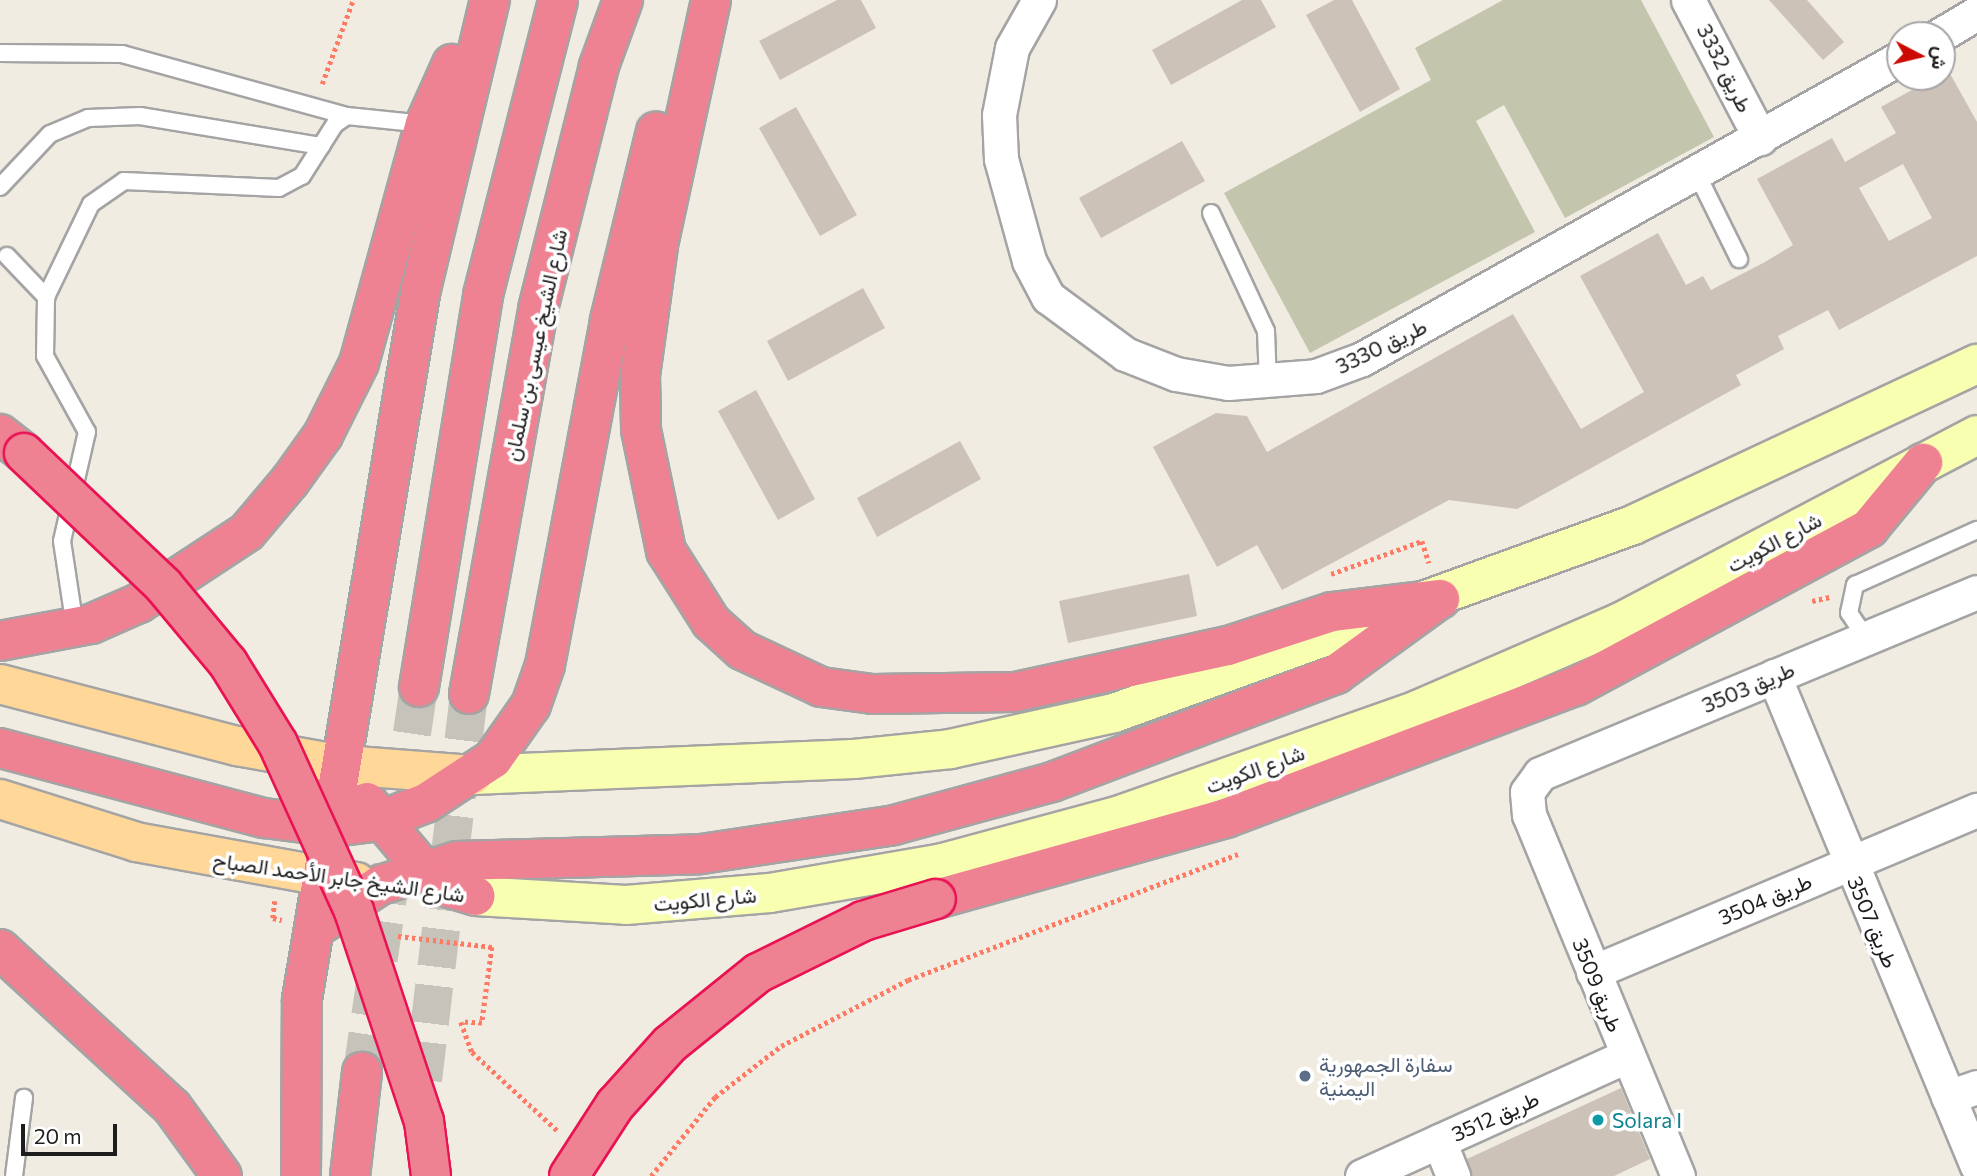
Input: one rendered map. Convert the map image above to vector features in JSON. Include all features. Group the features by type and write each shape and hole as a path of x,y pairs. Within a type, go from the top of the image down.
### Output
{"highway":[{"path":"0,641 75,627 139,603 247,532 323,435 359,363 425,124 477,0"},
{"path":"301,1176 302,999 326,877 418,303 454,131 490,0"},
{"path":"419,687 483,295 558,0"},
{"name":"شارع الشيخ عيسى بن سلمان","path":"469,694 538,309 599,66 623,0"},
{"path":"0,748 264,818 334,827 379,821 447,793 473,775 516,733 545,665 613,307 695,0"},
{"path":"711,0 658,246 640,376 640,430 666,551 711,622 742,650 821,687 873,694 1014,692 1228,646 1332,612 1440,599"},
{"path":"0,434 93,514 163,585 228,663 278,744 354,911 424,1121 431,1176"},
{"path":"569,1158 670,1044 758,973 863,921 1226,818 1576,686 1729,609 1869,527 1923,463"},
{"path":"317,927 380,885 424,870 491,856 701,854 894,825 1052,782 1336,674 1440,599"},
{"path":"343,765 379,821 424,870 443,886 476,896"},
{"path":"0,949 172,1107 222,1176"},
{"path":"350,1176 362,1072"},
{"path":"412,1176 423,1080"}],"main road":[{"path":"0,684 237,746 343,765 473,775 655,772 950,750 1114,713 1440,599 1633,525 1977,364"},
{"name":"شارع الكويت","path":"476,896 626,905 770,893 943,863 1114,817 1420,709 1621,622 1977,435"},
{"name":"شارع الشيخ جابر الأحمد الصباح","path":"0,799 136,842 326,877 476,896"}],"street":[{"name":"طريق 3330","path":"1039,0 1012,48 999,115 1013,207 1029,261 1048,297 1125,354 1176,374 1268,384 1316,376 1362,359 1886,66"},
{"name":"طريق 3332","path":"1688,0 1760,138"},
{"path":"1956,25 1977,13"},
{"name":"طريق 3503","path":"1527,792 1540,774 1977,592"},
{"name":"طريق 3507","path":"1774,677 1848,863 1963,1092 1977,1166"},
{"name":"طريق 3509","path":"1527,792 1529,815 1678,1176"},
{"name":"طريق 3504","path":"1593,972 1977,810"},
{"name":"طريق 3512","path":"1362,1176 1627,1056"},
{"path":"1439,1141 1454,1176"}],"lane":[{"path":"0,53 122,54 347,116 425,124"},
{"path":"0,187 50,134 88,118 140,116 322,146"},
{"path":"75,627 62,541 87,432 45,356 46,297 91,204 105,189 149,181 279,188 302,176 347,116"},
{"path":"1697,174 1739,259"},
{"path":"1211,213 1266,331 1268,384"},
{"path":"7,256 46,297"},
{"path":"1866,638 1849,613 1849,593 1862,579 1977,530"},
{"path":"14,1176 24,1098"}],"path":[{"path":"315,107 353,0"},
{"path":"1324,576 1423,541 1440,599"},
{"path":"1799,605 1849,593"},
{"path":"651,1176 715,1097 781,1046 908,980 1243,852"},
{"path":"385,935 492,947 482,1023 461,1022 472,1052 569,1158"}],"shaded area":[{"path":"1503,0 1641,0 1714,137 1565,218 1504,105 1476,121 1535,232 1310,353 1224,193 1431,80 1415,48"}],"building":[{"path":"837,0 861,0 876,28 780,80 759,41"},
{"path":"1242,0 1261,0 1276,27 1171,85 1152,50"},
{"path":"1334,0 1352,0 1400,89 1360,112 1306,15"},
{"path":"1769,0 1807,0 1844,42 1823,60"},
{"path":"1956,84 1977,122 1977,256 1839,330 1828,310 1778,336 1784,349 1736,375 1741,385 1517,509 1449,500 1282,590 1257,545 1217,567 1153,447 1216,413 1247,416 1267,452 1513,314 1581,429 1644,392 1580,276 1658,233 1686,285 1703,276 1711,290 1793,245 1757,179 1832,138 1845,162 1896,133 1881,107 1910,91 1956,91","holes":["1903,164 1932,218 1889,241 1859,188"]},
{"path":"796,107 857,215 820,236 759,128"},
{"path":"1182,141 1205,181 1101,238 1079,198"},
{"path":"863,288 885,328 788,381 767,341"},
{"path":"756,390 815,499 778,520 718,411"},
{"path":"960,441 981,479 877,537 857,498"},
{"path":"1189,574 1197,616 1068,643 1059,601"},
{"name":"Solara I","path":"1621,1088 1650,1159 1614,1176 1472,1176 1467,1159"}],"tunnel":[{"path":"362,1072 419,687"},
{"path":"423,1080 469,694"}],"place":[{"name":"سفارة الجمهورية اليمنية","path":"1305,1076"},
{"name":"Solara I","path":"1598,1120"}]}
